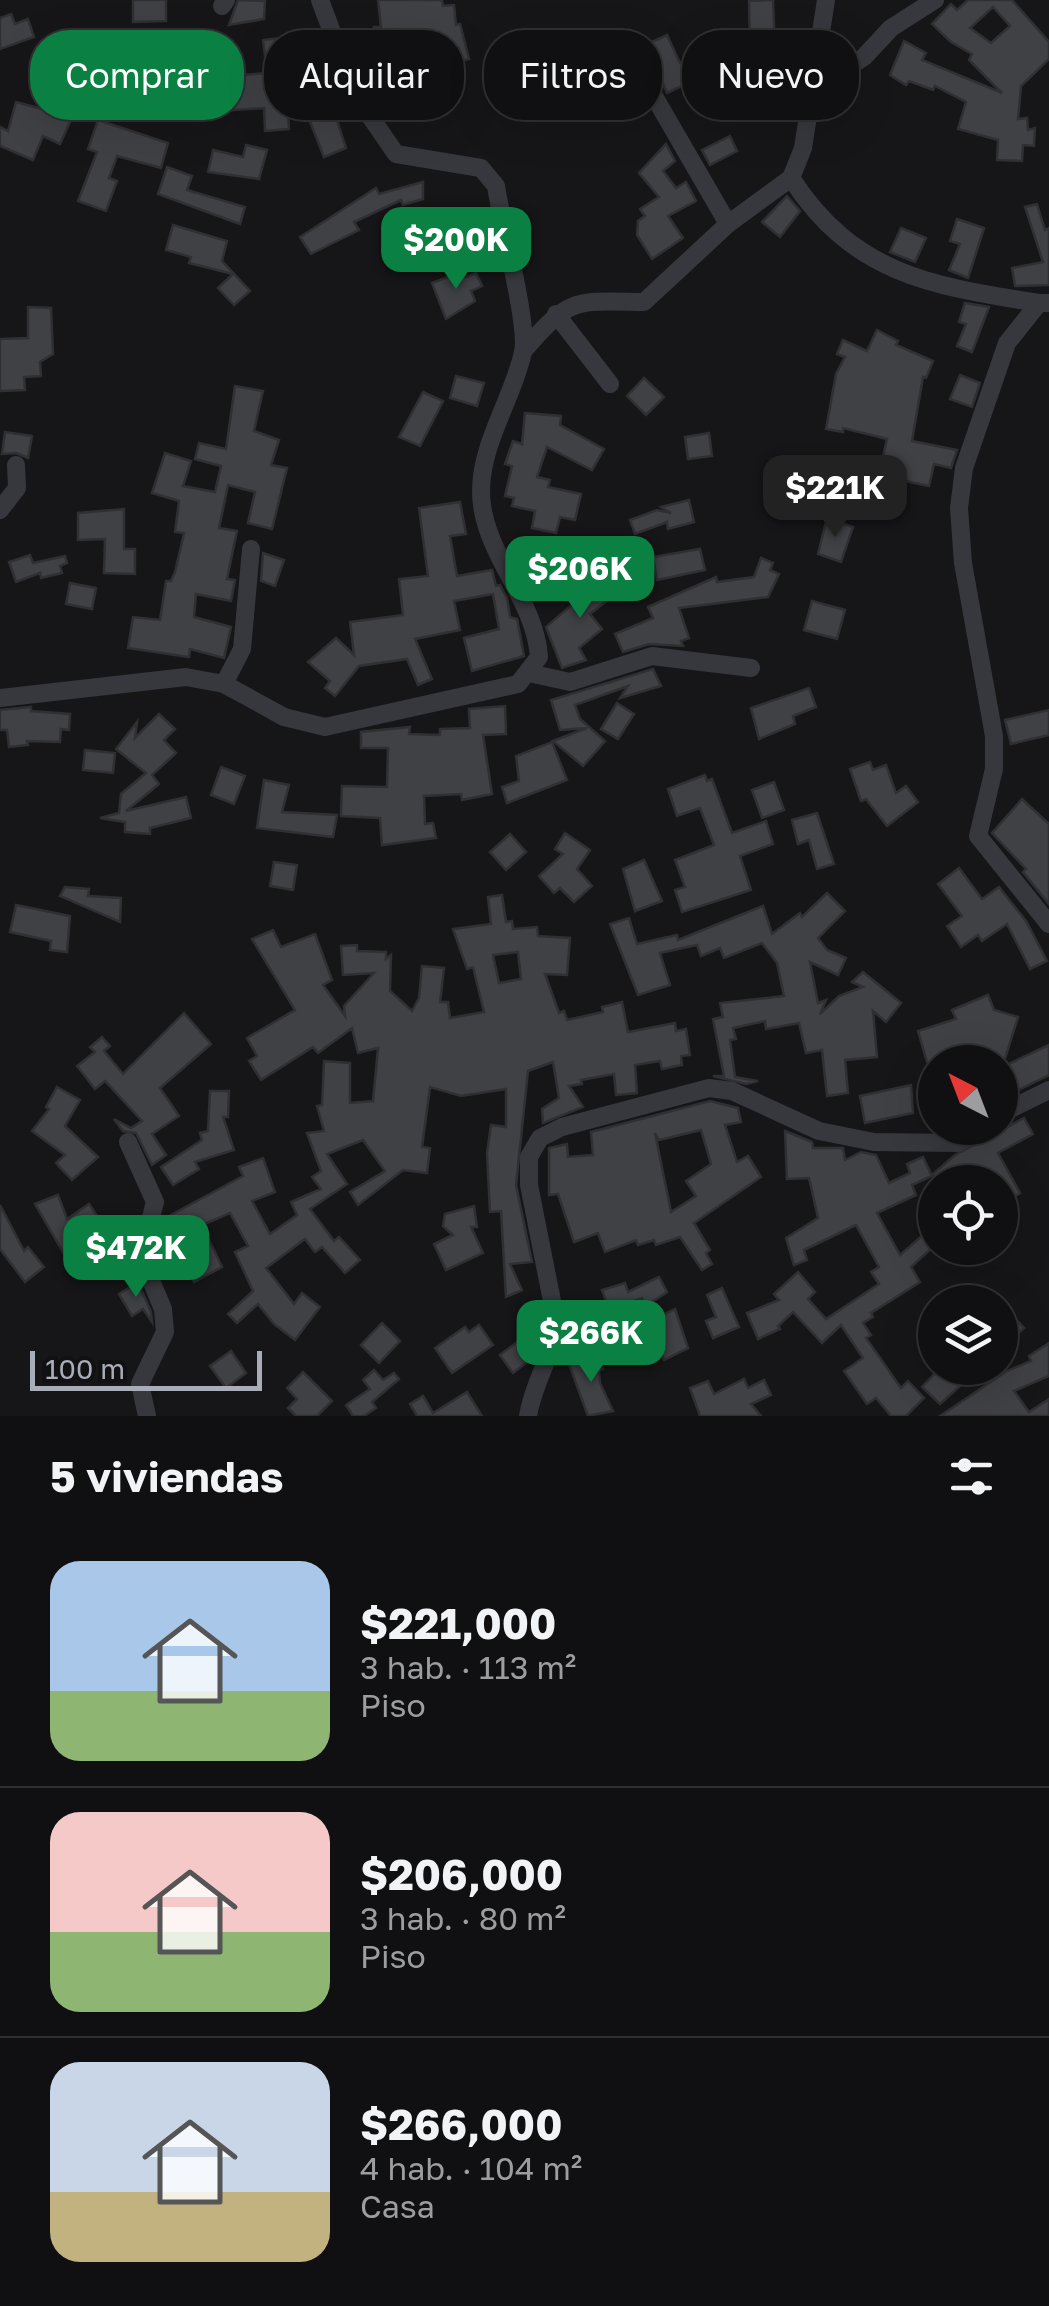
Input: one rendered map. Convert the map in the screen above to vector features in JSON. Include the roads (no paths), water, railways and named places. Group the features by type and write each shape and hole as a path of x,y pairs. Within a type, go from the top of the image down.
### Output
{"street":[{"path":"320,0 356,96 396,154 481,168 490,175 496,186 524,350"},
{"path":"822,30 826,0"},
{"path":"859,60 891,28 935,0"},
{"path":"662,110 728,224"},
{"path":"0,698 186,677 224,684 284,717 325,727 518,684 530,674 538,656 538,642 530,616 484,520 480,489 499,417 524,350 556,314 582,300 644,302 728,224 791,178 803,148 808,120"},
{"path":"791,178 813,212 866,258 920,280 1044,303"},
{"path":"1044,303 1007,343 964,468 958,508 962,563 994,736 994,769 978,836 1049,924"},
{"path":"556,314 610,384"},
{"path":"0,510 16,488 16,464"},
{"path":"224,684 242,649 251,549"},
{"path":"530,674 570,682 652,656 751,668"},
{"path":"527,1416 533,1387 553,1346 557,1326 529,1185 529,1156 540,1138 596,1116 710,1088 732,1091 820,1132 874,1142 918,1143"},
{"path":"1018,1105 1049,1090"},
{"path":"128,1142 155,1202 144,1244 144,1264 163,1309 165,1332 140,1384 147,1416"}]}
